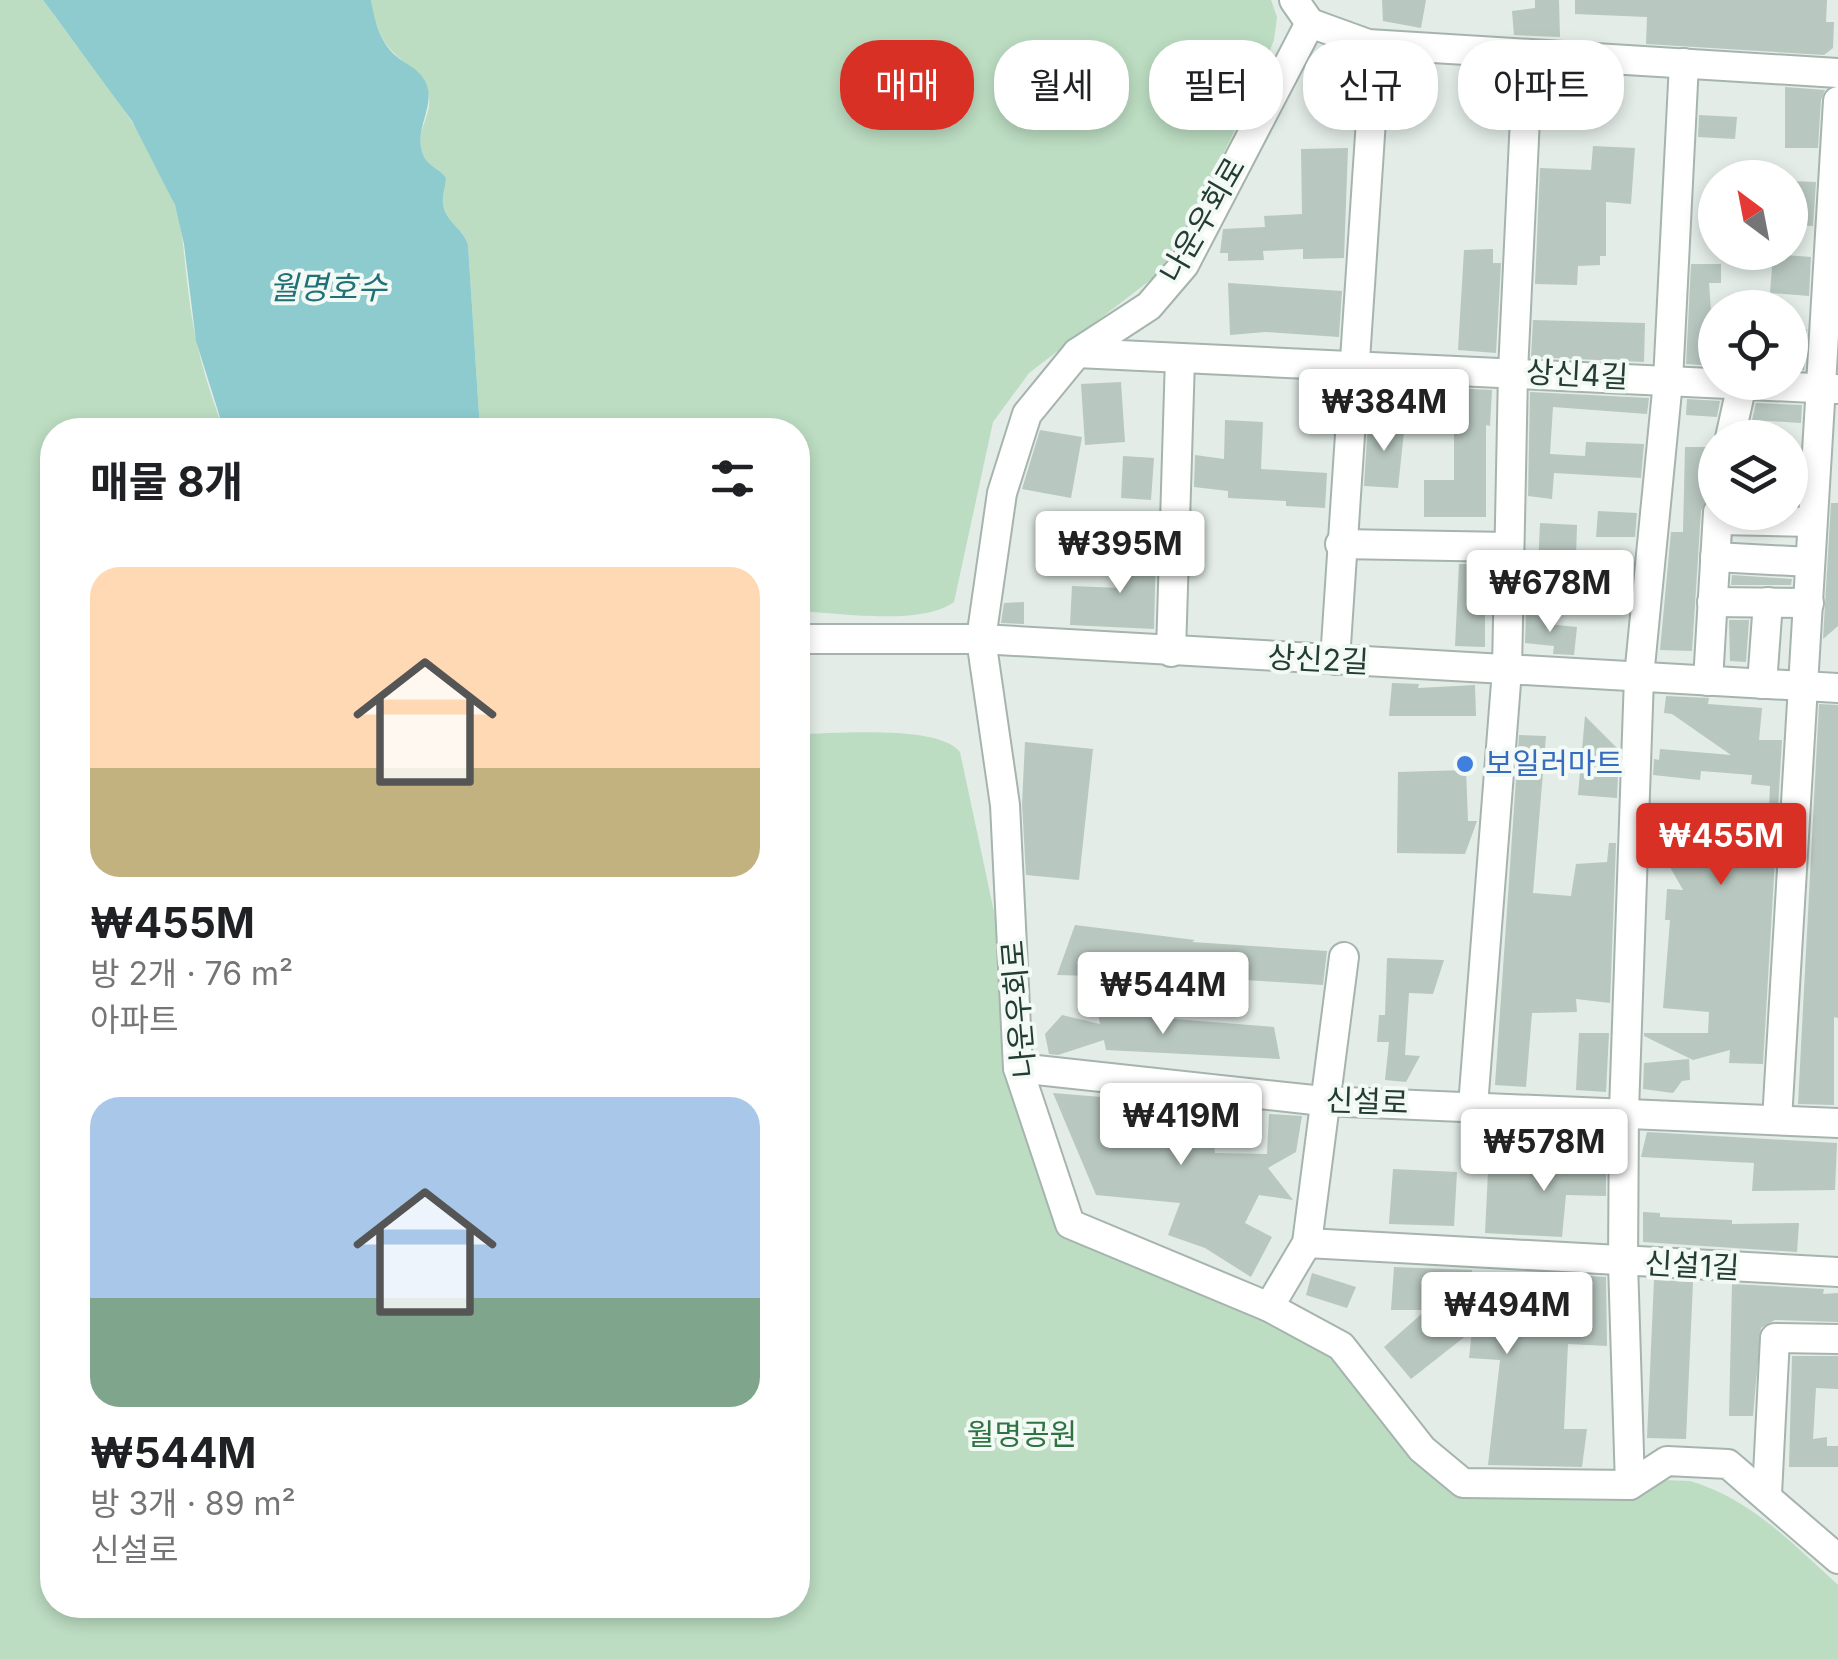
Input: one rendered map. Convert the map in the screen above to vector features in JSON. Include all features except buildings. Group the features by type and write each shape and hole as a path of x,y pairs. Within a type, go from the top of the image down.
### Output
{"street":[{"path":"1302,12 1367,40"},
{"name":"나운우회로","path":"1302,12 1184,265 1149,306 1077,353 1026,414 1002,494 981,640 1005,805 1018,1068 1070,1224 1269,1308 1341,1346 1422,1449 1463,1483 1630,1485 1667,1461 1728,1464 1768,1494 1838,1560"},
{"path":"1624,60 1838,73"},
{"path":"1630,1485 1623,1262 1624,1111 1639,677 1668,380 1684,63"},
{"path":"1777,1120 1814,480 1829,389 1838,101"},
{"path":"1335,660 1370,130"},
{"path":"1472,1106 1507,670 1512,372 1524,130"},
{"name":"상신4길","path":"1077,353 1698,382"},
{"path":"1171,652 1180,358"},
{"path":"1808,522 1812,522"},
{"path":"1708,681 1717,530"},
{"path":"1340,544 1508,547"},
{"path":"1715,557 1810,562"},
{"path":"1712,602 1809,602"},
{"path":"1762,684 1768,602"},
{"name":"상신2길","path":"810,639 981,640 1838,688"},
{"path":"1269,1308 1307,1244 1344,957"},
{"name":"신설로","path":"1018,1068 1323,1101 1838,1123"},
{"name":"신설1길","path":"1307,1244 1838,1272"},
{"path":"1768,1494 1775,1338 1838,1339"}],"green space":[{"name":"월명공원","path":"0,0 43,0 150,152 178,216 197,343 220,418 40,418 40,1618 810,1618 810,734 909,734 948,743 960,752 1010,987 1072,1208 1089,1221 1309,1312 1342,1333 1436,1453 1464,1472 1690,1481 1752,1511 1838,1585 1838,1659 0,1659"},
{"path":"371,0 1271,0 1277,17 1274,40 1149,40 1149,130 1235,130 1194,216 1157,275 1029,373 993,422 954,602 940,609 901,616 810,612 810,418 479,418 468,245 444,209 446,178 426,160 421,149 429,105 427,88 383,39"}],"water":[{"name":"월명호수","path":"43,0 371,0 385,44 419,73 428,90 421,147 426,160 446,178 444,209 468,245 479,418 220,418 196,341 175,205 132,121"}],"place":[{"name":"보일러마트","path":"1465,764"}]}
